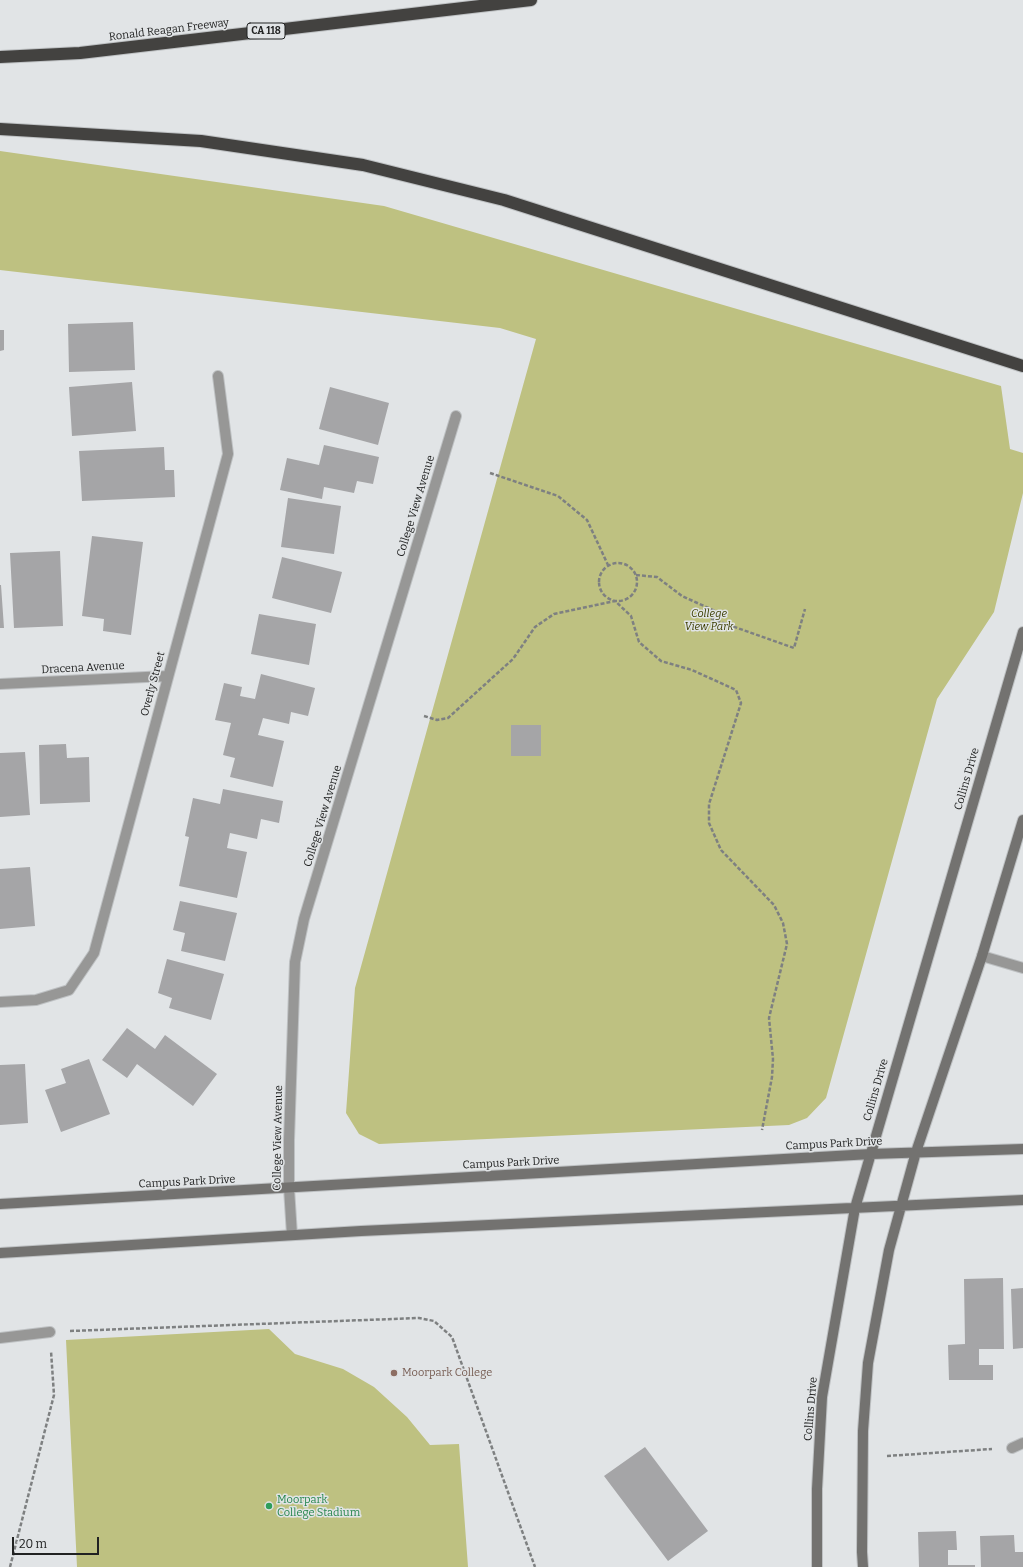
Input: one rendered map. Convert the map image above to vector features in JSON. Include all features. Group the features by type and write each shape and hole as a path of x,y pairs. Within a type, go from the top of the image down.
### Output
{"highway":[{"name":"Ronald Reagan Freeway","path":"0,57 80,53 531,0"},
{"path":"0,129 201,141 363,165 504,200 1023,366"}],"street":[{"name":"Overly Street","path":"0,1002 36,1000 69,990 94,953 167,676 228,454 218,376"},
{"name":"College View Avenue","path":"292,1235 289,1188 289,1140 295,962 304,920 456,416"},
{"name":"Collins Drive","path":"817,1567 817,1489 822,1397 855,1208 1023,632"},
{"name":"Dracena Avenue","path":"0,684 167,676"},
{"path":"863,1567 863,1431 868,1363 889,1250 916,1152 982,956 1023,820"},
{"path":"982,956 1023,968"},
{"name":"Campus Park Drive","path":"0,1204 871,1154 1023,1149"},
{"path":"0,1252 292,1235 1023,1200"},
{"path":"0,1338 50,1332"},
{"path":"1012,1448 1023,1443"}],"path":[{"path":"490,473 558,496 587,520 608,565"},
{"path":"424,716 437,720 448,718 513,659 535,627 554,614 615,601 622,601 628,598 637,588 636,575 633,569 621,562 608,565 600,573 599,585 604,595 615,601 631,616 640,642 661,661 692,670 736,690 741,703 709,804 709,823 721,850 774,904 783,923 787,944 769,1018 773,1059 762,1130"},
{"path":"636,575 657,577 682,596 715,611 712,619 794,648 805,609"},
{"path":"10,1567 54,1395 50,1332 419,1318 434,1321 452,1337 535,1567"},
{"path":"887,1456 1012,1448"}],"green space":[{"name":"College View Park","path":"0,151 384,206 1001,386 1010,449 1023,453 1023,493 994,612 937,699 826,1098 807,1118 789,1125 379,1144 359,1134 346,1113 355,988 536,339 500,328 0,270"},
{"name":"Moorpark College Stadium","path":"269,1329 295,1354 343,1369 374,1387 407,1417 430,1445 459,1444 468,1567 77,1567 66,1340"}],"building":[{"path":"133,322 135,370 69,372 68,324"},
{"path":"0,330 4,330 4,350 0,351"},
{"path":"132,382 136,431 72,436 69,387"},
{"path":"330,387 389,403 378,445 319,429"},
{"path":"324,445 379,457 373,484 357,481 354,493 324,487 322,499 280,490 287,458 319,465"},
{"path":"164,447 165,470 174,470 175,497 82,501 79,451"},
{"path":"288,498 341,506 334,554 281,547"},
{"path":"92,536 143,542 131,635 103,631 104,619 82,616"},
{"path":"60,551 63,626 14,628 10,553"},
{"path":"282,557 342,572 331,613 272,598"},
{"path":"1,585 4,628 0,628"},
{"path":"259,614 316,624 309,665 251,654"},
{"path":"261,674 315,688 308,716 291,712 289,724 263,718 258,735 284,741 273,787 230,777 235,758 223,755 231,723 215,720 224,683 242,687 240,696 255,699"},
{"path":"511,725 541,725 541,756 511,756"},
{"path":"66,744 67,758 89,757 90,802 40,804 39,745"},
{"path":"25,752 30,815 0,817 0,753"},
{"path":"223,789 283,801 279,823 261,819 257,839 230,833 227,848 247,852 237,898 179,886 189,837 185,836 193,798 220,804"},
{"path":"30,867 35,926 0,929 0,869"},
{"path":"180,901 237,913 225,961 181,951 185,933 173,930"},
{"path":"167,959 224,974 211,1020 169,1008 172,998 158,993"},
{"path":"127,1028 155,1049 165,1035 217,1074 193,1106 137,1064 127,1078 102,1060"},
{"path":"89,1059 110,1114 61,1132 45,1090 66,1083 61,1069"},
{"path":"25,1064 28,1123 0,1125 0,1065"},
{"path":"1003,1278 1004,1349 979,1349 979,1365 993,1365 993,1380 949,1380 948,1345 965,1344 964,1279"},
{"path":"1023,1288 1023,1348 1013,1349 1011,1289"},
{"path":"645,1447 708,1531 668,1561 604,1476"},
{"path":"956,1531 957,1550 948,1550 948,1565 975,1565 975,1567 919,1567 918,1532"},
{"path":"1014,1535 1015,1552 1023,1552 1023,1567 981,1567 980,1536"}],"place":[{"name":"Moorpark College","path":"394,1373"},
{"name":"Moorpark College Stadium","path":"269,1506"}]}
